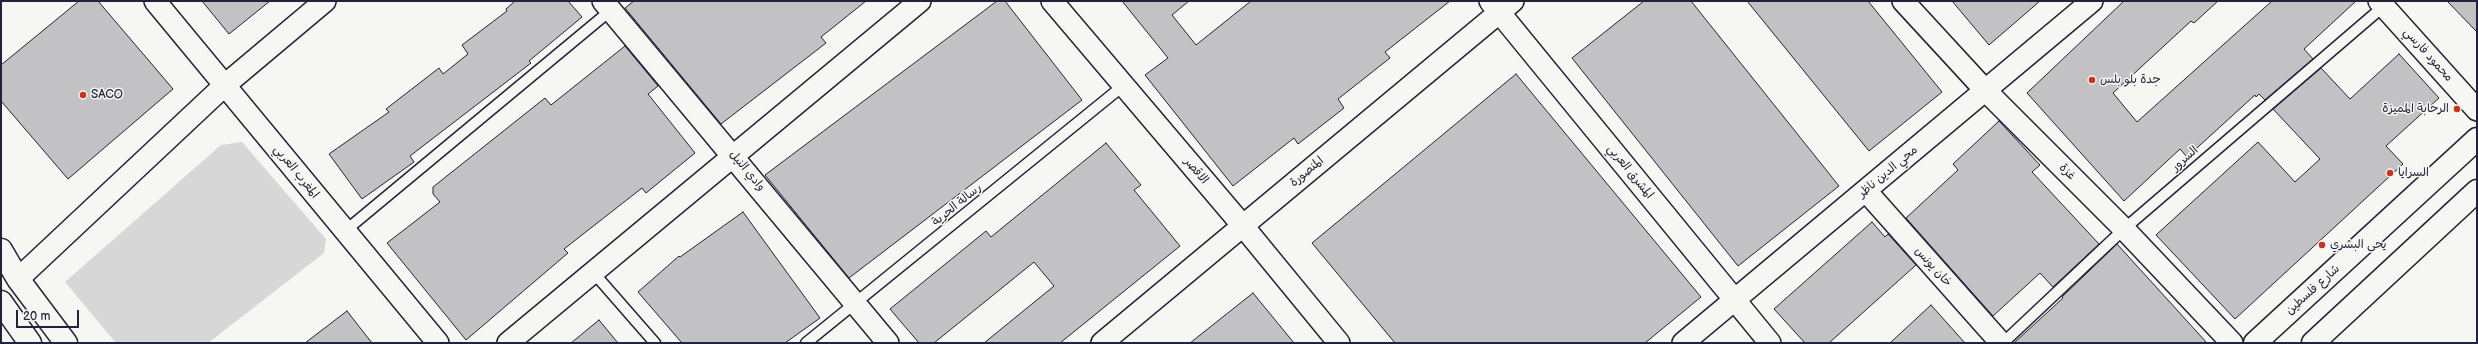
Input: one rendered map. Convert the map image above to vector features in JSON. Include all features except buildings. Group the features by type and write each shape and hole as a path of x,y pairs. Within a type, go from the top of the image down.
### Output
{"main road":[{"name":"شارع فلسطين","path":"2255,343 2477,140"},
{"path":"2313,343 2477,191"},
{"path":"1,250 18,279 66,343"},
{"path":"1,302 30,343"}],"street":[{"name":"المغرب العربي","path":"156,1 438,343"},
{"path":"18,279 225,85 325,1"},
{"path":"508,343 920,1"},
{"name":"الاقصر","path":"1052,1 1243,226 1339,343"},
{"name":"غزة","path":"1903,1 1985,90 2124,229 2232,343"},
{"name":"محي الدين ناظر","path":"1683,343 2092,1"},
{"name":"محمود فارسي","path":"2384,3 2477,110"},
{"name":"المنصورة","path":"1102,343 1243,226 1501,5"},
{"name":"المشرق العربي","path":"1501,5 1770,343"},
{"name":"وادي النيل","path":"607,6 734,155 888,343"},
{"name":"خان يونس","path":"1866,191 2002,343"}],"lane":[{"name":"السرور","path":"2002,343 2124,229 2384,3"},
{"path":"345,232 607,6"},
{"name":"رسالة الحرية","path":"806,343 856,304 1124,85"},
{"path":"593,272 655,343"}],"shaded area":[{"path":"242,142 326,239 324,253 208,343 116,343 65,282 221,145"}],"place":[{"name":"جدة بلو بلس","path":"2092,80"},
{"name":"SACO","path":"83,95"},
{"name":"الرحابة المميزة","path":"2457,109"},
{"name":"السرايا","path":"2390,173"},
{"name":"يحى البشري","path":"2322,245"}]}
